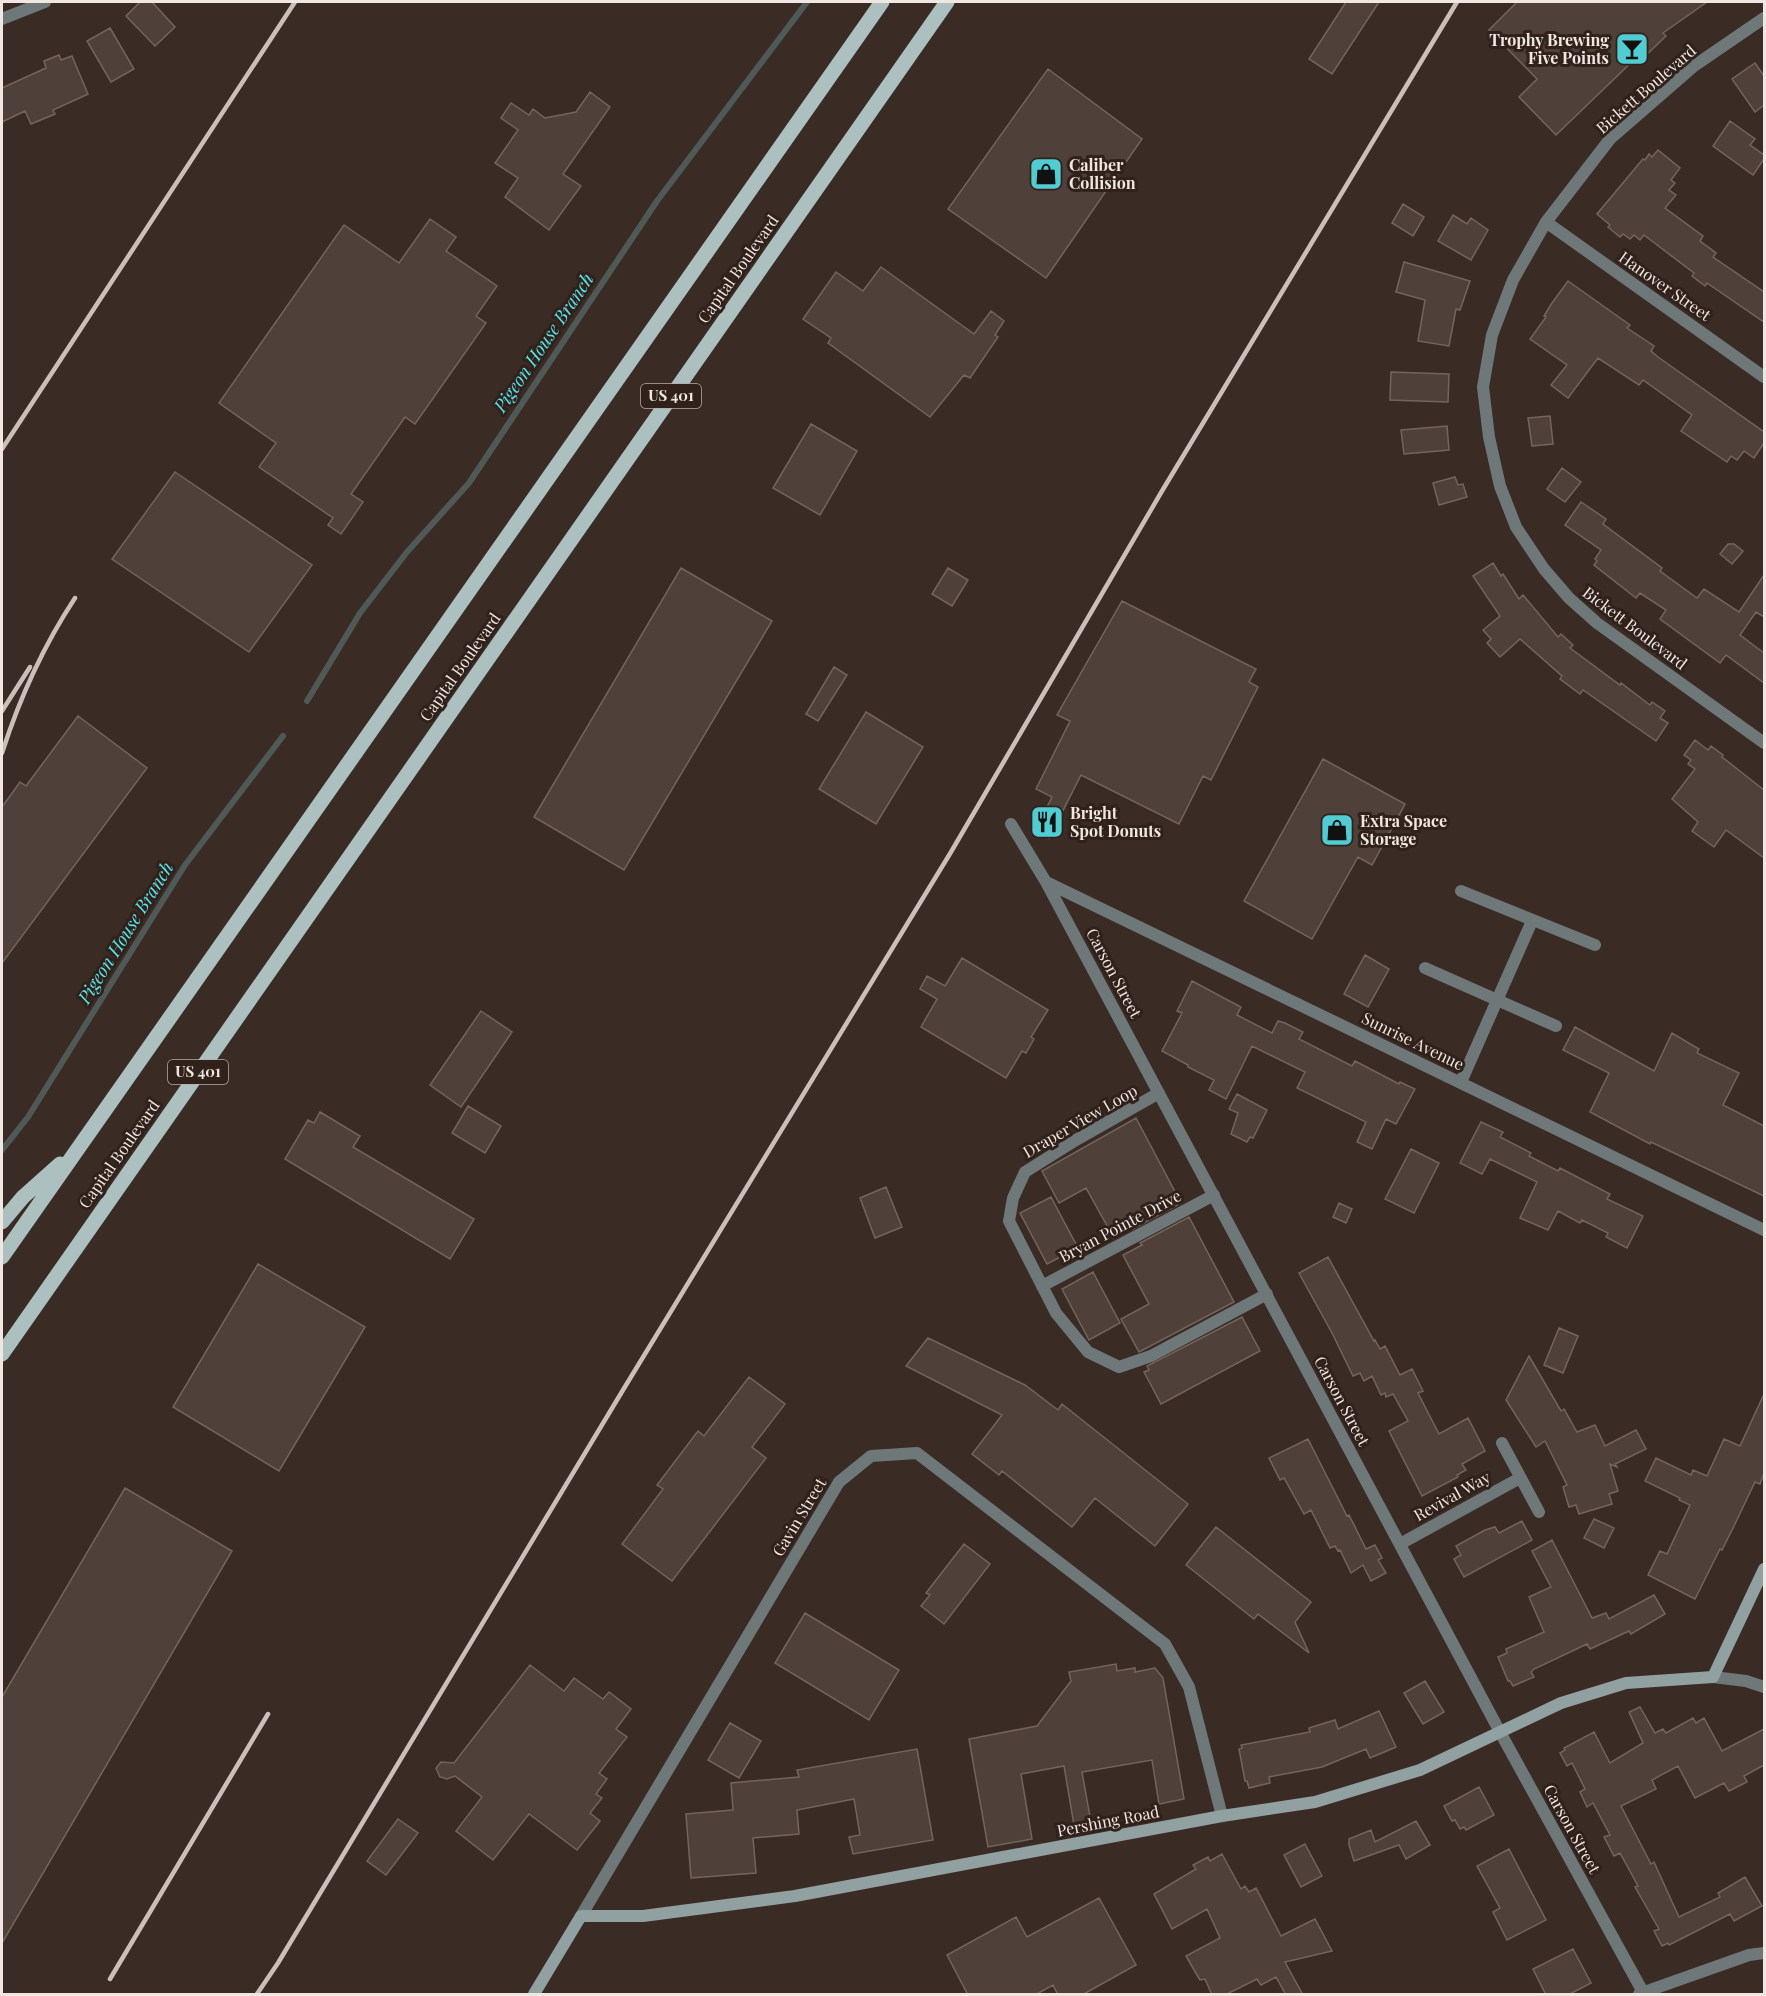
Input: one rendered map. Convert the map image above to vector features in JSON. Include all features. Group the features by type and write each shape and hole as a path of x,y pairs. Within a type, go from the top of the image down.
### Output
{"main road":[{"name":"US 401","path":"2,1257 882,2"},
{"name":"Capital Boulevard","path":"2,1354 948,2"},
{"path":"2,1222 23,1197 78,1148"}],"street":[{"path":"2,19 45,2"},
{"name":"Bickett Boulevard","path":"1764,18 1694,66 1610,140 1546,222 1513,280 1492,335 1483,387 1489,437 1500,486 1516,527 1544,569 1569,598 1597,623 1764,742"},
{"name":"Hanover Street","path":"1546,222 1764,377"},
{"name":"Carson Street","path":"1011,824 1046,882 1642,1994"},
{"name":"Sunrise Avenue","path":"1046,882 1764,1230"},
{"path":"1461,891 1595,945"},
{"path":"1461,1082 1532,921"},
{"path":"1425,968 1556,1026"},
{"name":"Draper View Loop","path":"1160,1094 1076,1140 1025,1172 1013,1198 1009,1221 1056,1313 1088,1352 1119,1367 1151,1356 1267,1294"},
{"name":"Bryan Pointe Drive","path":"1042,1286 1214,1195"},
{"path":"1502,1443 1539,1512"},
{"name":"Gavin Street","path":"581,1916 839,1482 871,1456 917,1453 1166,1644 1189,1687 1222,1816"},
{"name":"Revival Way","path":"1400,1544 1520,1478"},
{"path":"1764,1569 1713,1677 1746,1681 1764,1687"},
{"name":"Pershing Road","path":"581,1916 643,1916 795,1896 1222,1816 1315,1802 1420,1770 1561,1703 1626,1683 1713,1677"},
{"path":"534,1995 581,1916"},
{"path":"1642,1994 1749,1955 1764,1953"}],"building":[{"path":"140,2 152,2 175,27 155,46 126,16"},
{"path":"1346,2 1379,2 1332,74 1309,59"},
{"path":"1517,2 1707,2 1663,33 1666,36 1642,59 1638,56 1556,135 1519,97 1537,79 1489,30"},
{"path":"110,28 134,69 111,82 87,41"},
{"path":"59,55 61,60 72,56 88,94 53,110 55,114 31,124 25,111 2,122 2,88 46,68 44,61"},
{"path":"1755,63 1764,76 1764,105 1755,112 1732,79"},
{"name":"Caliber Collision","path":"1048,69 1142,139 1046,278 948,209"},
{"path":"590,92 610,107 563,174 581,186 549,230 505,197 518,178 495,163 518,130 501,118 511,103 529,115 533,109 545,118 576,112"},
{"path":"1730,121 1755,139 1750,145 1764,155 1764,159 1753,175 1713,146"},
{"path":"1658,150 1680,168 1671,180 1675,183 1669,190 1676,195 1665,208 1703,236 1700,241 1716,253 1713,257 1764,292 1764,322 1707,283 1705,286 1692,276 1694,273 1644,235 1640,240 1634,235 1630,239 1623,234 1620,237 1597,214 1643,159 1645,160 1649,154 1652,157"},
{"path":"1403,204 1424,217 1413,236 1392,223"},
{"path":"1453,215 1467,224 1471,218 1488,230 1471,260 1438,241"},
{"path":"430,219 456,237 446,251 497,286 476,316 486,323 415,424 405,417 351,494 363,502 341,534 328,525 333,518 259,467 276,443 219,403 344,225 399,263"},
{"path":"1404,262 1470,281 1460,310 1456,309 1449,346 1418,341 1425,300 1396,292"},
{"path":"881,267 974,334 991,311 1004,321 995,335 998,337 970,378 964,375 930,417 828,343 831,338 803,319 836,272 863,291"},
{"path":"1568,281 1630,325 1627,328 1654,346 1651,351 1658,357 1764,432 1764,443 1754,458 1744,451 1737,460 1731,456 1727,462 1681,431 1692,415 1643,380 1639,385 1598,358 1568,398 1551,385 1567,365 1530,339"},
{"path":"1391,372 1449,374 1448,402 1390,400"},
{"path":"1550,416 1553,444 1532,446 1528,418"},
{"path":"811,424 857,451 820,515 773,488"},
{"path":"1447,426 1449,450 1404,454 1401,430"},
{"path":"1562,468 1581,482 1565,502 1547,489"},
{"path":"175,472 312,565 249,652 112,559"},
{"path":"1455,477 1458,485 1463,484 1467,497 1439,505 1433,483"},
{"path":"1581,502 1606,519 1603,524 1662,568 1660,571 1697,598 1704,589 1739,612 1764,575 1764,617 1756,612 1740,635 1764,653 1764,683 1726,655 1720,663 1660,619 1666,610 1640,593 1636,598 1594,565 1601,550 1565,525"},
{"path":"1728,544 1734,544 1743,551 1732,564 1720,554"},
{"path":"1493,563 1519,599 1523,595 1558,637 1561,634 1573,645 1570,648 1650,705 1652,702 1665,711 1660,718 1668,723 1656,741 1583,690 1580,694 1560,679 1562,676 1520,639 1500,657 1487,643 1491,639 1483,630 1500,616 1473,576"},
{"path":"681,568 772,621 624,870 534,817"},
{"path":"948,568 968,580 952,606 932,594"},
{"path":"1122,601 1256,669 1249,682 1258,687 1211,780 1203,776 1179,824 1081,775 1049,838 1040,821 1052,797 1036,789 1070,721 1057,715"},
{"path":"834,667 847,675 818,721 806,714"},
{"path":"866,712 923,747 876,824 819,789"},
{"path":"78,716 147,768 2,963 2,807 20,782 26,786"},
{"path":"1695,740 1708,750 1711,746 1764,790 1764,858 1726,830 1714,847 1692,831 1698,822 1672,799 1695,769 1688,764 1691,760 1684,755"},
{"name":"Extra Space Storage","path":"1323,759 1405,804 1372,865 1358,857 1312,939 1244,901"},
{"path":"1365,955 1389,969 1368,1007 1344,994"},
{"path":"962,958 1048,1010 1031,1037 1034,1039 1026,1053 1022,1051 1006,1078 921,1027 937,999 920,989 927,976 945,986"},
{"path":"1192,981 1241,1007 1237,1015 1272,1033 1278,1021 1285,1023 1303,1032 1299,1039 1352,1066 1355,1061 1399,1084 1400,1082 1415,1089 1396,1124 1386,1119 1372,1149 1357,1142 1366,1122 1297,1088 1305,1072 1252,1046 1226,1099 1209,1090 1214,1080 1162,1051 1182,1013 1177,1011"},
{"path":"481,1011 512,1032 461,1107 430,1085"},
{"path":"1575,1027 1654,1071 1672,1033 1699,1049 1697,1053 1739,1073 1723,1105 1764,1126 1764,1196 1651,1142 1650,1144 1590,1112 1609,1073 1563,1050"},
{"path":"1237,1094 1267,1110 1253,1138 1250,1137 1247,1142 1231,1134 1238,1113 1229,1109"},
{"path":"468,1106 501,1126 485,1153 452,1133"},
{"path":"320,1112 360,1136 353,1147 474,1219 450,1259 285,1159 308,1120 314,1123"},
{"path":"1136,1118 1181,1203 1133,1229 1128,1221 1110,1231 1086,1188 1059,1203 1042,1171"},
{"path":"1481,1122 1503,1132 1500,1137 1531,1153 1529,1156 1558,1171 1560,1168 1610,1194 1607,1199 1643,1216 1627,1248 1606,1237 1608,1233 1582,1220 1580,1223 1558,1211 1548,1230 1520,1218 1537,1182 1490,1159 1482,1174 1460,1163"},
{"path":"1411,1149 1439,1163 1414,1213 1385,1199"},
{"path":"886,1187 902,1227 875,1238 860,1198"},
{"path":"1051,1197 1078,1248 1047,1264 1020,1213"},
{"path":"1339,1203 1352,1209 1346,1223 1333,1217"},
{"path":"1189,1217 1234,1302 1139,1352 1121,1319 1149,1304 1123,1255 1142,1245 1140,1243"},
{"path":"1328,1257 1380,1349 1385,1346 1400,1375 1412,1369 1423,1391 1418,1393 1439,1434 1468,1418 1485,1451 1462,1464 1466,1470 1457,1475 1458,1477 1422,1496 1389,1431 1408,1421 1393,1394 1386,1397 1385,1393 1381,1395 1372,1376 1364,1381 1360,1373 1353,1376 1299,1273"},
{"path":"258,1264 365,1327 279,1471 173,1407"},
{"path":"1093,1272 1120,1323 1089,1340 1062,1289"},
{"path":"1242,1317 1260,1351 1161,1404 1144,1372 1149,1370 1147,1366"},
{"path":"1559,1328 1578,1336 1563,1373 1544,1365"},
{"path":"928,1338 1025,1385 1058,1410 1062,1404 1188,1504 1155,1546 1095,1498 1072,1527 1002,1471 999,1475 972,1454 1002,1415 906,1366"},
{"path":"1529,1356 1561,1411 1564,1409 1577,1432 1595,1425 1605,1446 1636,1430 1646,1449 1615,1464 1617,1467 1610,1464 1618,1491 1609,1494 1612,1504 1579,1514 1576,1505 1569,1507 1563,1487 1567,1485 1545,1441 1536,1447 1506,1400"},
{"path":"749,1377 785,1404 752,1447 766,1458 672,1581 622,1544 663,1489 657,1485 698,1431 704,1436"},
{"path":"1764,1394 1764,1473 1760,1484 1755,1482 1695,1599 1648,1575 1660,1551 1667,1554 1690,1505 1645,1481 1656,1458 1691,1475 1693,1470 1707,1476 1724,1439 1740,1446"},
{"path":"1308,1439 1366,1549 1375,1545 1382,1558 1378,1560 1386,1573 1371,1581 1363,1565 1351,1573 1340,1550 1338,1551 1335,1546 1330,1548 1311,1510 1304,1514 1284,1478 1280,1480 1269,1458"},
{"path":"125,1488 232,1551 2,1943 2,1697"},
{"path":"1594,1519 1614,1528 1604,1548 1584,1538"},
{"path":"1522,1521 1532,1540 1464,1577 1454,1559 1461,1555 1456,1546 1485,1530 1495,1527 1499,1533"},
{"path":"1216,1527 1311,1602 1295,1622 1309,1653 1258,1614 1254,1619 1186,1565"},
{"path":"1552,1540 1592,1618 1606,1613 1609,1619 1654,1595 1665,1614 1631,1634 1629,1631 1590,1649 1587,1644 1534,1669 1531,1672 1534,1677 1513,1686 1508,1681 1498,1657 1507,1653 1506,1649 1544,1632 1529,1597 1551,1587 1532,1551"},
{"path":"964,1544 990,1564 944,1624 921,1606 930,1595 926,1593"},
{"path":"805,1613 899,1670 869,1720 775,1663"},
{"path":"1116,1664 1117,1671 1135,1668 1135,1672 1155,1668 1163,1678 1184,1799 1159,1804 1152,1760 1082,1772 1092,1828 1075,1831 1064,1766 1021,1774 1032,1839 988,1847 969,1739 1037,1726 1071,1681 1069,1672"},
{"path":"530,1665 564,1691 574,1678 603,1699 609,1692 631,1709 616,1729 627,1737 599,1773 607,1779 596,1794 602,1798 590,1813 600,1821 577,1850 529,1814 493,1860 456,1831 482,1797 455,1776 447,1779 440,1777 436,1768 441,1762 454,1763"},
{"path":"1425,1681 1444,1712 1423,1724 1404,1693"},
{"path":"1640,1707 1655,1733 1663,1729 1666,1733 1693,1718 1696,1723 1704,1718 1722,1751 1764,1729 1764,1765 1744,1776 1747,1782 1729,1791 1724,1783 1695,1798 1678,1766 1652,1780 1656,1789 1621,1806 1651,1864 1654,1862 1679,1917 1720,1897 1718,1893 1745,1877 1762,1906 1734,1921 1730,1914 1669,1945 1668,1943 1662,1946 1654,1931 1659,1929 1635,1887 1638,1886 1620,1853 1614,1856 1604,1837 1610,1835 1593,1803 1587,1807 1580,1792 1585,1789 1572,1763 1567,1766 1560,1753 1565,1750 1564,1748 1594,1732 1610,1763 1643,1743 1629,1712"},
{"path":"1379,1711 1396,1747 1370,1758 1366,1749 1322,1767 1269,1777 1270,1783 1249,1788 1245,1781 1239,1749 1242,1748 1241,1745 1310,1732 1309,1728 1335,1720 1338,1729"},
{"path":"730,1723 761,1741 739,1778 708,1760"},
{"path":"917,1749 933,1840 853,1854 849,1837 860,1835 854,1799 797,1810 799,1834 753,1838 756,1873 691,1878 686,1814 733,1810 731,1783 799,1777 797,1770"},
{"path":"1479,1787 1494,1815 1466,1830 1464,1827 1460,1829 1455,1820 1452,1821 1444,1806"},
{"path":"398,1819 418,1833 386,1875 367,1861"},
{"path":"1416,1821 1430,1845 1406,1859 1399,1845 1354,1861 1349,1839 1371,1830 1375,1842"},
{"path":"1305,1844 1322,1876 1301,1887 1284,1855"},
{"path":"1509,1849 1546,1920 1507,1940 1493,1912 1500,1908 1477,1866"},
{"path":"1222,1854 1241,1889 1245,1886 1249,1892 1256,1888 1281,1936 1315,1919 1332,1951 1285,1962 1303,1995 1286,1995 1276,1977 1261,1985 1257,1979 1225,1995 1212,1995 1205,1979 1200,1980 1186,1956 1220,1938 1207,1909 1172,1929 1154,1894 1196,1869 1193,1865 1208,1857 1210,1861"},
{"path":"1099,1898 1136,1965 1082,1995 1058,1995 1053,1985 1035,1995 968,1995 947,1955 1016,1917 1027,1937"},
{"path":"1573,1949 1591,1983 1568,1995 1546,1995 1533,1969"}],"waterway":[{"name":"Pigeon House Branch","path":"307,701 360,613 407,552 469,483 657,201 807,2"},
{"name":"Pigeon House Branch","path":"2,1150 28,1117 185,865 283,736"}],"railway":[{"path":"2,449 295,2"},
{"path":"257,1994 278,1963 951,852 1162,491 1457,2"},
{"path":"2,753 33,673 75,598"},
{"path":"2,711 30,667"},
{"path":"110,1979 268,1714"}],"place":[{"name":"Trophy Brewing Five Points","path":"1632,49"},
{"name":"Caliber Collision","path":"1046,174"},
{"name":"Bright Spot Donuts","path":"1047,822"},
{"name":"Extra Space Storage","path":"1337,830"}]}
